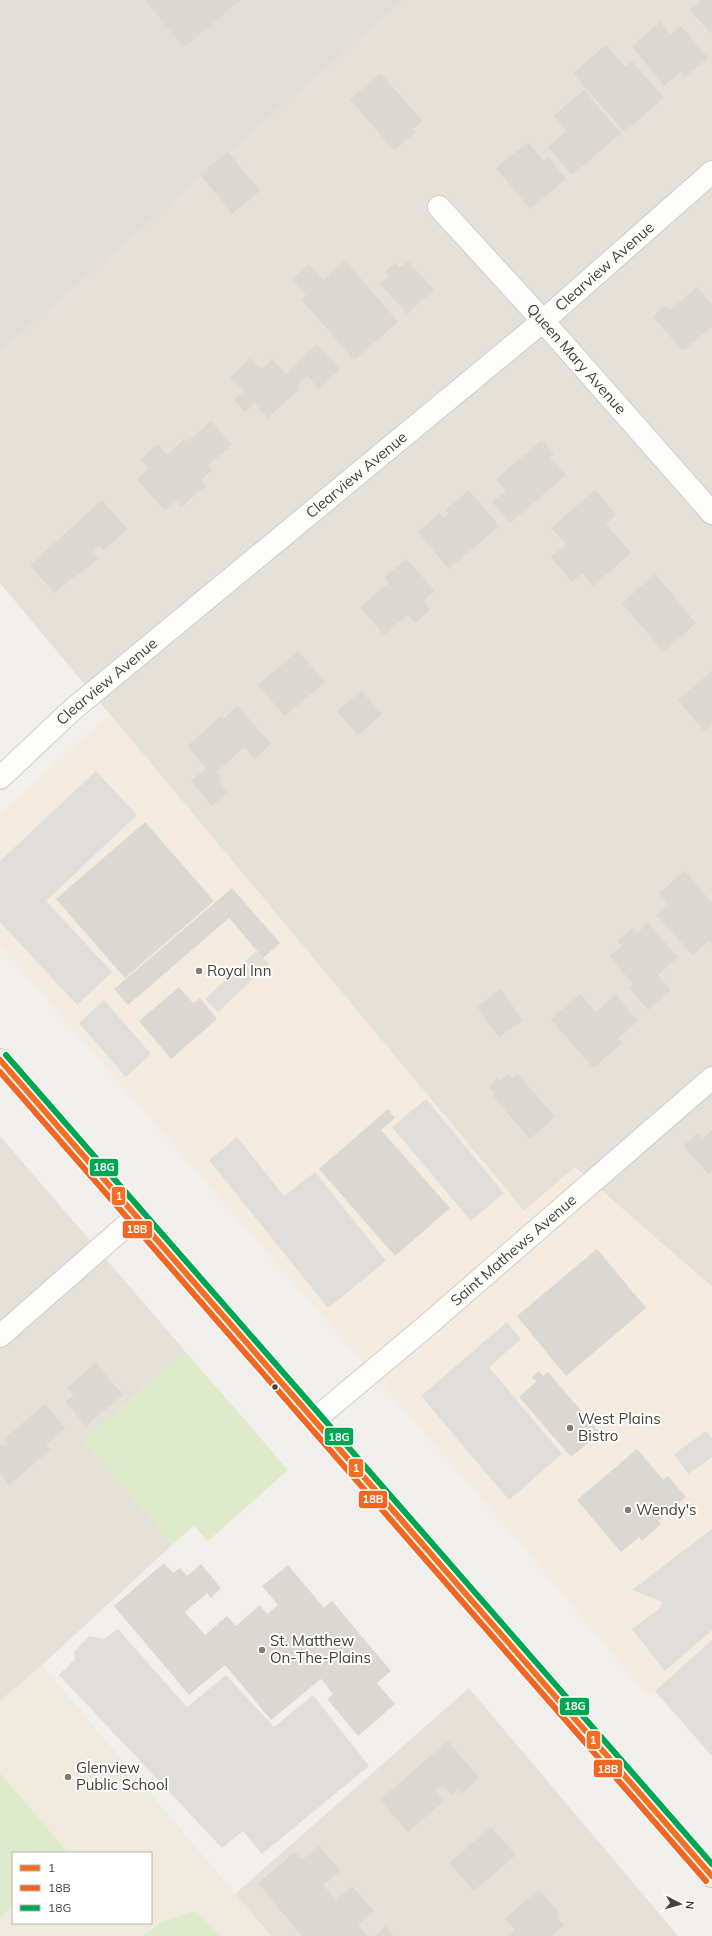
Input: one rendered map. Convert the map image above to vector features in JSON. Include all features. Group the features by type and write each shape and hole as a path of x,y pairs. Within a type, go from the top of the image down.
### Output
{"main road":[{"path":"0,1060 712,1876"}],"street":[{"name":"Clearview Avenue","path":"0,778 72,710 543,321 712,172"},
{"name":"Queen Mary Avenue","path":"439,207 543,321 712,513"},
{"name":"Saint Mathews Avenue","path":"314,1420 424,1328 712,1078"},
{"path":"0,1336 137,1216"}],"shaded area":[{"path":"0,0 404,0 0,352"},
{"path":"404,0 712,0 712,1287 575,1168 525,1212 0,583 0,352"},
{"path":"110,714 524,1211 575,1167 712,1287 712,1640 648,1697 506,1527 0,946 0,814"},
{"path":"96,771 137,815 46,901 112,972 77,1005 0,922 0,861"},
{"path":"256,951 269,964 218,1012 205,999"},
{"path":"104,1000 151,1054 126,1077 79,1023"},
{"path":"426,1099 504,1193 471,1221 392,1127"},
{"path":"0,1136 185,1351 83,1441 173,1544 42,1665 0,1701"},
{"path":"237,1137 284,1196 315,1172 386,1261 328,1308 209,1160"},
{"path":"507,1322 521,1339 489,1367 562,1454 509,1500 421,1396"},
{"path":"706,1431 712,1439 712,1457 688,1474 674,1454"},
{"path":"712,1529 712,1630 665,1671 632,1629 659,1609 663,1602 632,1590"},
{"path":"118,1629 187,1707 226,1675 274,1727 313,1695 369,1766 262,1854 243,1831 222,1848 59,1675 75,1659 74,1652 89,1636 104,1639"},
{"path":"712,1640 712,1756 655,1691"},
{"path":"712,1652 712,1750 664,1692"},
{"name":"Glenview Public School","path":"42,1665 271,1936 0,1936 0,1701"},
{"path":"469,1688 678,1936 271,1936 235,1894"}],"green space":[{"path":"185,1351 288,1470 208,1541 194,1526 173,1544 83,1441"},
{"path":"0,1773 67,1852 12,1852 12,1907 0,1918"},
{"path":"196,1911 219,1936 143,1936 162,1922"}],"building":[{"path":"145,0 241,0 184,47"},
{"path":"699,0 712,0 712,31 710,33 690,10 700,2"},
{"path":"660,22 671,35 681,26 708,58 685,77 681,71 664,86 632,46"},
{"path":"606,45 625,67 632,61 664,98 624,132 573,73"},
{"path":"381,73 422,121 413,129 416,132 394,151 350,99"},
{"path":"584,90 621,133 572,175 548,147 566,131 553,116"},
{"path":"528,142 544,162 548,157 566,179 530,209 496,168"},
{"path":"228,152 260,191 232,214 200,174"},
{"path":"345,260 398,322 354,360 301,299 306,295 292,279 309,264 323,280"},
{"path":"408,261 434,290 407,314 380,284 388,276 385,272 395,263 399,268"},
{"path":"697,287 712,304 712,326 683,351 653,317 666,305 670,310"},
{"path":"317,344 340,369 319,389 307,376 297,386 299,389 268,418 254,403 245,412 234,400 244,391 230,378 250,358 262,369 272,359 286,374"},
{"path":"211,421 232,445 207,466 212,470 201,480 206,486 181,507 176,501 165,511 137,479 149,469 141,459 158,444 167,455 184,439 187,442"},
{"path":"542,440 554,454 550,457 566,475 510,523 492,502 506,491 496,479"},
{"path":"469,490 499,526 449,569 418,532 440,513 444,518 449,514 445,510"},
{"path":"595,490 616,515 606,524 631,553 593,586 582,573 572,582 551,557 566,544 551,528"},
{"path":"102,500 127,529 104,550 99,545 93,552 99,558 54,593 30,565"},
{"path":"406,559 435,591 423,601 430,610 415,623 408,614 384,635 360,607 389,583 385,577"},
{"path":"655,574 696,623 663,652 622,603"},
{"path":"298,651 325,682 285,716 258,685"},
{"path":"712,671 712,724 704,731 678,700"},
{"path":"361,691 382,714 358,735 337,711"},
{"path":"238,706 271,744 254,759 245,747 216,772 221,778 218,781 228,792 212,806 191,781 206,768 187,746 221,716 223,719"},
{"path":"145,822 214,901 125,978 56,899"},
{"path":"685,871 712,903 712,944 709,941 693,955 656,915 668,904 659,893"},
{"path":"232,888 280,943 263,958 229,918 128,1005 114,989"},
{"path":"648,923 678,957 658,975 671,990 648,1010 629,988 634,985 609,956 622,946 617,941 633,928 637,933"},
{"path":"179,987 193,1003 200,998 217,1019 171,1059 139,1021"},
{"path":"500,989 523,1020 499,1037 477,1007"},
{"path":"580,994 596,1012 616,995 638,1021 618,1038 622,1043 593,1068 551,1019"},
{"path":"508,1074 512,1078 518,1074 555,1117 530,1139 493,1096 495,1093 489,1086 498,1078 500,1081"},
{"path":"388,1109 395,1118 381,1130 450,1208 395,1256 319,1169"},
{"path":"712,1130 712,1171 709,1174 683,1146 698,1133 703,1138"},
{"path":"597,1249 646,1308 566,1376 517,1316"},
{"path":"96,1363 123,1395 86,1426 65,1402 74,1395 67,1388"},
{"path":"539,1371 543,1376 548,1372 600,1433 571,1457 519,1397 536,1382 532,1377"},
{"path":"45,1404 65,1428 46,1445 50,1450 9,1485 0,1474 0,1444 2,1446 8,1442 4,1439"},
{"name":"Wendy's","path":"637,1449 663,1480 668,1476 686,1497 658,1521 661,1524 642,1541 639,1537 621,1552 577,1500"},
{"name":"St. Matthew On-The-Plains","path":"164,1563 173,1573 180,1568 187,1576 201,1564 221,1588 211,1598 207,1593 185,1612 205,1635 227,1616 236,1626 260,1605 267,1614 278,1605 262,1586 288,1565 324,1608 332,1601 391,1671 377,1683 395,1704 358,1736 327,1699 333,1694 321,1679 271,1720 225,1665 189,1695 114,1606"},
{"path":"448,1741 479,1778 461,1794 457,1790 451,1795 443,1785 435,1791 444,1801 408,1832 380,1800"},
{"path":"491,1827 516,1855 474,1891 449,1863"},
{"path":"319,1846 340,1871 323,1885 336,1900 352,1886 374,1911 358,1925 367,1936 302,1936 258,1883 295,1852 302,1860"},
{"path":"539,1889 560,1914 557,1917 564,1925 551,1936 509,1936 515,1930 505,1919"},
{"path":"386,1926 394,1936 374,1936"}],"transit line":[{"name":"18G","path":"6,1055 712,1864"},
{"name":"1","path":"0,1060 712,1876"},
{"name":"18B","path":"0,1072 706,1881"}],"place":[{"name":"Royal Inn","path":"199,971"},
{"name":"West Plains Bistro","path":"570,1428"},
{"name":"Wendy's","path":"628,1510"},
{"name":"St. Matthew On-The-Plains","path":"262,1650"},
{"name":"Glenview Public School","path":"68,1777"}]}
